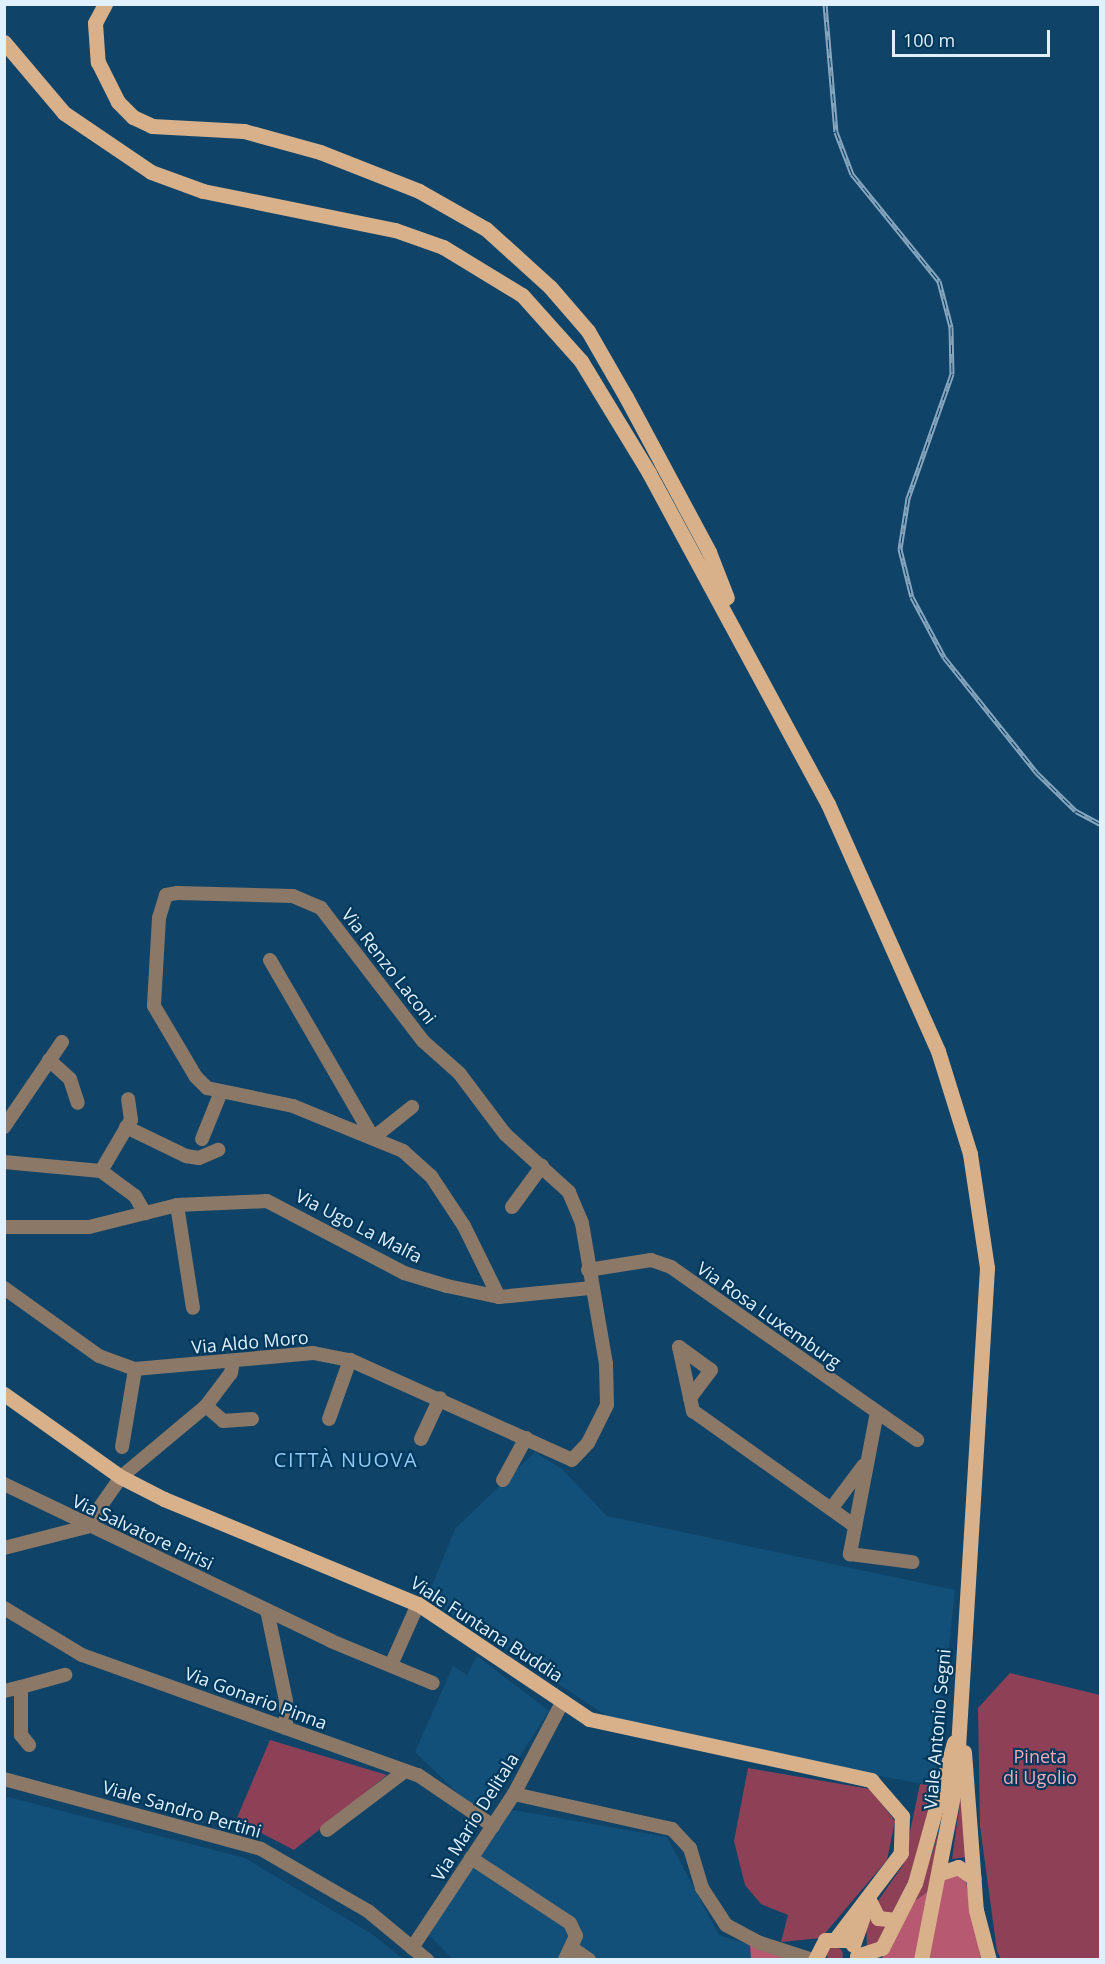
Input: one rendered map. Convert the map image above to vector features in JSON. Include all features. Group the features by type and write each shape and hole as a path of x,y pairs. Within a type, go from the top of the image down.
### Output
{"main road":[{"path":"105,4 96,23 98,62 117,102 132,117 152,126 244,131 320,153 420,191 486,229 550,287 588,331 626,397 709,552 748,651"},
{"path":"4,42 64,113 104,145 151,172 203,191 395,230 443,247 522,295 580,361 748,651"},
{"name":"Viale Antonio Segni","path":"748,651 884,925 938,1051 970,1154 987,1268 968,1534 960,1732 940,1873 921,1959"},
{"name":"Viale Funtana Buddia","path":"4,1394 121,1477 281,1551 418,1604 589,1719 615,1727 871,1780 902,1816 901,1853 870,1902 856,1954"},
{"path":"960,1732 974,1878 989,1959"},
{"path":"814,1959 821,1944 837,1937 856,1954 879,1951 926,1856 949,1750 960,1732"},
{"path":"940,1873 958,1867 974,1878"},
{"name":"Viale Funtana Buddia","path":"837,1937 885,1877"},
{"path":"870,1902 878,1918 896,1920"}],"street":[{"name":"Via Renzo Laconi","path":"499,1297 464,1226 431,1176 403,1151 293,1106 221,1092 196,1077 153,1006 159,918 166,895 293,896 321,908 423,1041 459,1073 505,1134 542,1166"},
{"path":"270,960 354,1101 373,1138 412,1107"},
{"path":"4,1127 62,1042"},
{"path":"49,1060 70,1079 78,1103"},
{"path":"202,1139 221,1092"},
{"path":"101,1171 131,1120 128,1099"},
{"path":"343,1128 353,1116 354,1101"},
{"path":"126,1127 186,1156 199,1158 218,1149"},
{"path":"4,1161 101,1171 135,1196 145,1213"},
{"path":"512,1207 542,1166 569,1192 582,1223 590,1288"},
{"name":"Via Ugo La Malfa","path":"4,1227 88,1227 177,1205 267,1201 404,1273 499,1297 590,1288"},
{"path":"177,1205 193,1308"},
{"name":"Via Rosa Luxemburg","path":"588,1270 651,1260 670,1267 917,1440"},
{"name":"Via Aldo Moro","path":"4,1288 99,1356 135,1369 313,1353 350,1359 572,1460 588,1443 606,1405 606,1364 590,1288"},
{"path":"690,1398 711,1370 679,1347 690,1398 693,1411 855,1526"},
{"path":"329,1419 350,1359"},
{"path":"4,1548 86,1527 121,1477 206,1406 231,1373 233,1361"},
{"path":"122,1448 135,1369"},
{"path":"421,1439 440,1398"},
{"path":"206,1406 222,1421 252,1419"},
{"path":"877,1412 850,1554 912,1562"},
{"path":"503,1480 526,1438"},
{"path":"831,1509 867,1462"},
{"name":"Via Salvatore Pirisi","path":"4,1484 86,1527 433,1683"},
{"path":"391,1665 418,1604"},
{"name":"Via Gonario Pinna","path":"4,1608 82,1655 405,1770 493,1826"},
{"path":"267,1610 286,1701 286,1728"},
{"path":"4,1692 64,1675"},
{"path":"21,1687 21,1735 29,1745"},
{"name":"Via Mario Delitala","path":"412,1948 514,1794 563,1701"},
{"path":"327,1830 405,1770"},
{"name":"Viale Sandro Pertini","path":"4,1779 261,1849 368,1911 427,1959"},
{"path":"514,1794 672,1829 690,1848 702,1888 726,1925 814,1959"},
{"path":"471,1858 570,1923 576,1936 568,1954 589,1959"},
{"path":"781,1948 821,1944"}],"shaded area":[{"path":"535,1452 562,1469 607,1516 955,1590 934,1786 627,1729 427,1598 455,1529"},
{"path":"477,1656 549,1711 486,1808 468,1803 415,1752 453,1666 467,1675"},
{"path":"4,1796 245,1858 372,1934 403,1959 5,1959"},
{"path":"501,1808 667,1837 719,1935 750,1945 751,1959 453,1959 429,1935"},
{"path":"954,1872 965,1877 981,1959 881,1960 912,1903"},
{"path":"750,1945 800,1959 751,1959"}],"green space":[{"name":"Pineta di Ugolio","path":"1010,1673 1100,1695 1100,1959 1001,1959 997,1951 980,1826 978,1708"},
{"path":"270,1740 387,1775 294,1850 236,1820"},
{"path":"748,1768 870,1789 895,1821 887,1860 821,1938 781,1942 788,1915 761,1904 745,1885 734,1841"},
{"path":"920,1784 934,1786 914,1869 877,1945 867,1947 866,1918 903,1865"},
{"path":"961,1795 968,1857 952,1859"},
{"path":"938,1832 932,1888 912,1903 932,1854"},
{"path":"835,1947 843,1955 835,1963 827,1955"}],"railway":[{"path":"825,4 836,132 852,174 939,281 951,327 952,374 908,498 900,549 912,597 944,657 1037,773 1076,811 1100,824"}],"district":[{"name":"CITTÀ NUOVA","path":"346,1459"}]}
